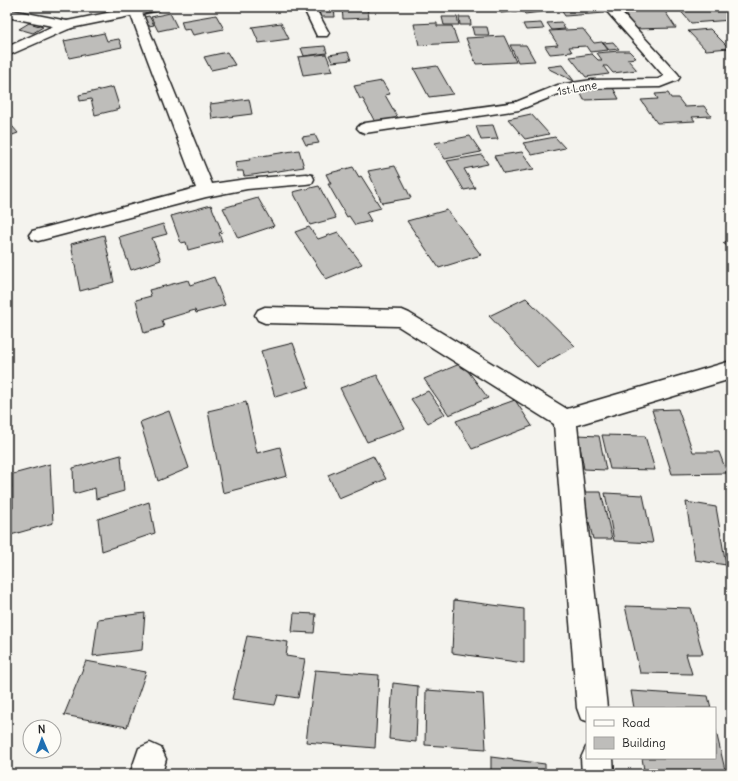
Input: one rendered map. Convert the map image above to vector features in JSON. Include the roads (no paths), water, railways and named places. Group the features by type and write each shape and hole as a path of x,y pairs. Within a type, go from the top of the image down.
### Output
{"street":[{"path":"7,52 67,25 155,7"},
{"path":"312,7 312,13 322,33"},
{"name":"1st Lane","path":"365,128 519,106 558,89 592,84 660,83 673,77 609,7"},
{"path":"135,10 206,191"},
{"path":"7,13 67,25"},
{"path":"38,235 206,191 247,184 306,179"},
{"path":"265,315 402,318 565,419 731,370"},
{"path":"565,419 592,707"},
{"path":"597,759 598,774"}]}
